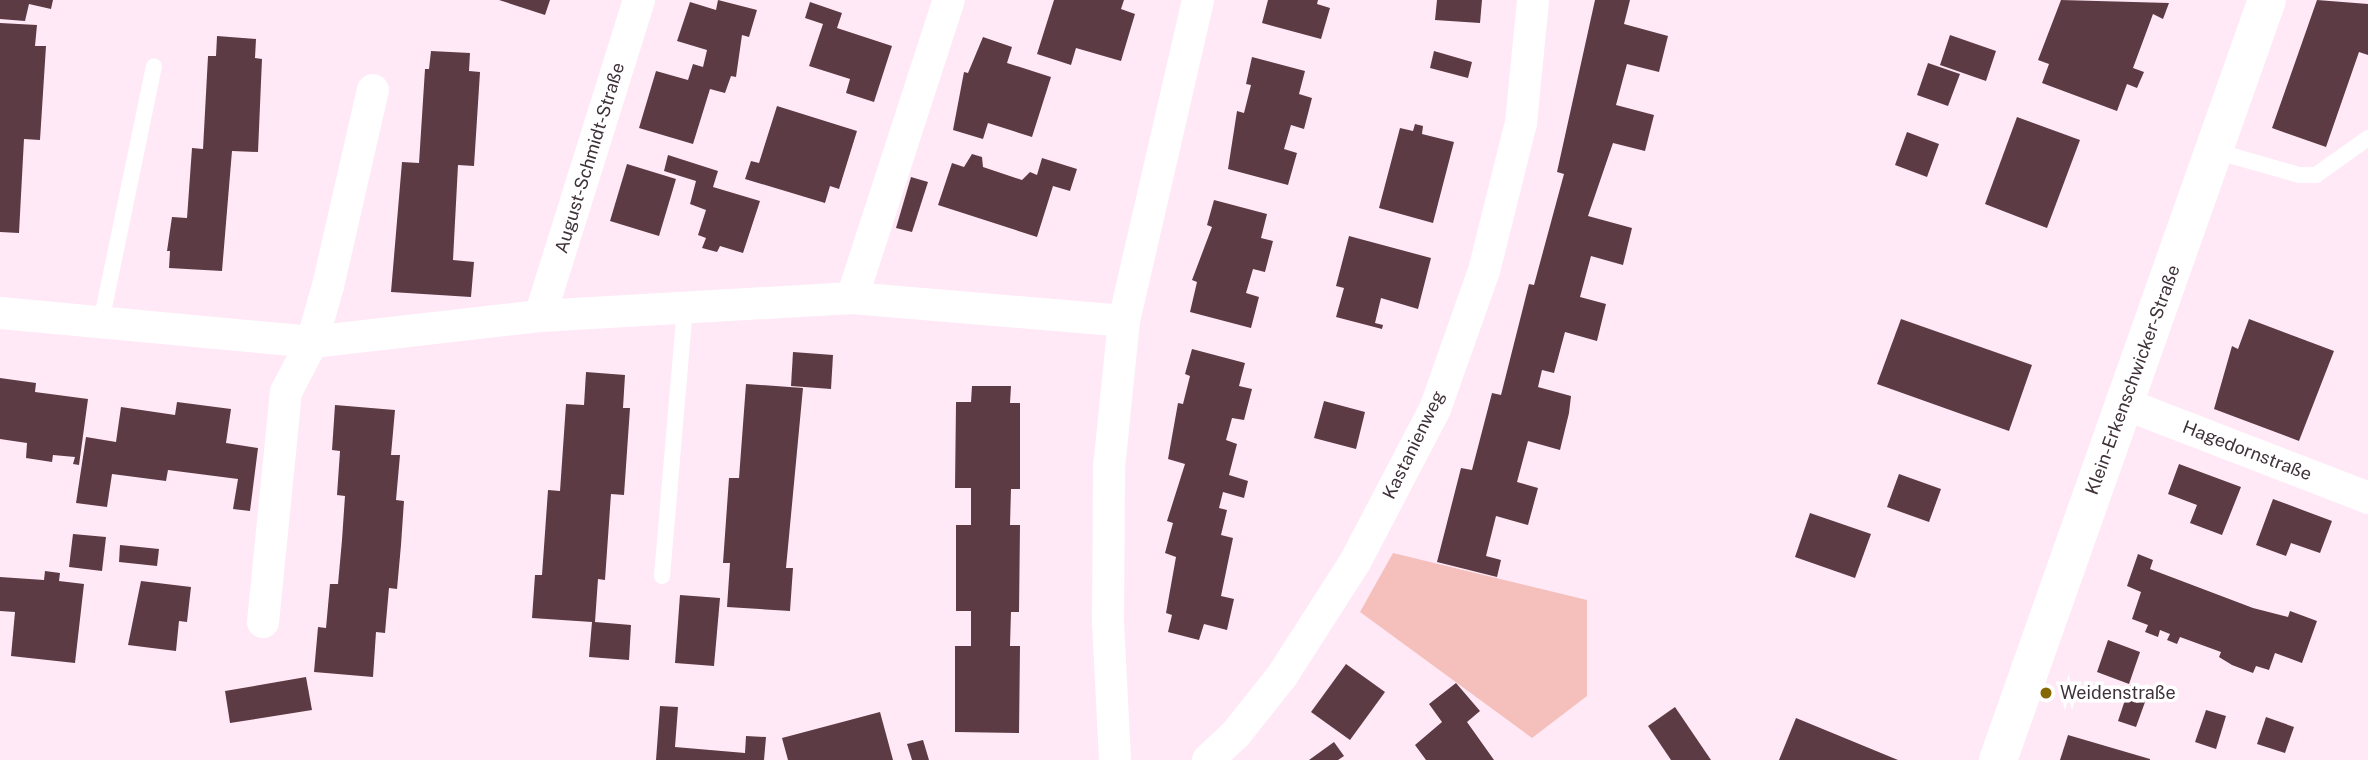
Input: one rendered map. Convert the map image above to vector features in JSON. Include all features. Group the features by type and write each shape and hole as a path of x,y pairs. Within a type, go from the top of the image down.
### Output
{"street":[{"name":"August-Schmidt-Straße","path":"540,316 639,0"},
{"path":"852,298 949,0"},
{"path":"1115,760 1108,623 1109,468 1124,321 1198,0"},
{"name":"Kastanienweg","path":"1208,760 1235,735 1282,676 1355,562 1435,410 1484,271 1521,123 1534,0"},
{"name":"Klein-Erkenschwicker-Straße","path":"1998,760 2267,0"},
{"path":"263,622 286,392 312,342 373,90"},
{"path":"0,313 312,342 540,316 852,298 1124,321"},
{"name":"Hagedornstraße","path":"2125,404 2368,498"}],"lane":[{"path":"101,322 154,66"},
{"path":"2215,151 2299,175 2316,175 2368,138"},
{"path":"662,576 685,308"}],"shaded area":[{"path":"1393,553 1587,600 1587,696 1532,738 1360,612"}],"building":[{"path":"0,0 53,0 51,9 29,4 25,21 0,19"},
{"path":"499,0 550,0 545,15"},
{"path":"718,0 757,10 749,37 742,35 736,77 731,76 725,93 710,89 693,144 639,128 656,71 688,80 693,64 703,67 707,50 677,41 690,2 716,10"},
{"path":"1054,0 1124,0 1121,9 1135,14 1121,61 1076,48 1071,65 1037,54"},
{"path":"1268,0 1318,0 1317,4 1330,8 1321,39 1262,23"},
{"path":"1437,0 1482,0 1480,23 1435,20"},
{"path":"1595,0 1630,0 1624,24 1668,36 1659,72 1627,64 1616,105 1654,115 1645,151 1613,143 1588,216 1632,228 1623,265 1591,256 1580,297 1606,304 1597,341 1565,332 1554,373 1542,370 1538,387 1571,396 1569,413 1560,450 1528,441 1517,482 1538,488 1528,525 1496,516 1486,556 1501,560 1497,577 1437,562 1461,468 1472,470 1492,393 1501,395 1529,284 1534,285 1564,174 1557,172"},
{"path":"2061,0 2169,3 2163,19 2153,14 2133,68 2144,72 2137,88 2127,84 2117,111 2042,83 2049,64 2038,60"},
{"path":"2317,0 2368,4 2368,55 2359,52 2326,147 2272,128"},
{"path":"810,2 842,13 837,28 892,46 874,102 846,93 850,79 809,66 823,24 805,18"},
{"path":"0,23 37,25 35,46 46,46 40,140 24,139 19,233 0,232"},
{"path":"1950,35 1996,51 1986,81 1940,65"},
{"path":"217,36 256,39 255,58 262,59 258,152 232,151 222,271 169,268 170,251 167,251 172,217 187,218 192,148 203,149 208,56 216,56"},
{"path":"983,37 1012,47 1007,63 1051,77 1032,137 988,123 983,139 953,130 964,72 968,73"},
{"path":"431,51 470,53 469,71 480,72 474,166 458,165 453,260 474,262 471,297 391,292 402,162 419,163 425,69 429,69"},
{"path":"1434,51 1472,62 1468,78 1430,68"},
{"path":"1252,57 1305,71 1299,94 1312,98 1304,129 1291,125 1284,149 1297,153 1288,185 1228,169 1237,111 1244,113 1251,85 1246,84"},
{"path":"1928,63 1960,74 1948,106 1917,95"},
{"path":"777,106 857,131 839,189 830,186 825,203 745,179 751,161 759,163"},
{"path":"2017,117 2080,140 2047,228 1985,204"},
{"path":"1415,124 1423,126 1422,134 1454,142 1433,223 1379,208 1400,128 1413,131"},
{"path":"1907,132 1939,144 1927,177 1895,165"},
{"path":"972,154 982,157 983,167 1022,180 1030,172 1037,175 1042,158 1077,169 1070,191 1053,186 1037,237 938,205 952,163 964,167"},
{"path":"668,155 718,171 713,187 760,201 743,253 720,246 717,252 702,248 706,238 698,235 706,210 690,204 696,181 664,171"},
{"path":"627,164 676,179 659,236 610,221"},
{"path":"911,177 928,182 912,232 896,228"},
{"path":"1214,200 1267,214 1261,238 1273,241 1265,272 1253,269 1246,293 1259,297 1251,328 1190,312 1197,282 1192,280 1212,227 1207,225"},
{"path":"1349,236 1431,258 1418,309 1381,298 1375,323 1383,325 1382,329 1336,317 1344,288 1336,286"},
{"path":"1901,319 2032,365 2009,431 1877,384"},
{"path":"2249,319 2334,351 2299,441 2214,409 2232,346 2238,349"},
{"path":"1192,349 1245,363 1239,386 1252,389 1244,420 1232,418 1226,440 1237,444 1229,475 1248,481 1244,498 1223,492 1219,508 1227,510 1221,535 1233,538 1221,596 1234,599 1227,630 1204,624 1199,640 1168,632 1172,615 1166,613 1176,557 1165,553 1173,523 1167,521 1185,464 1168,459 1178,403 1183,404 1190,376 1185,374"},
{"path":"793,352 833,355 831,389 791,386"},
{"path":"586,372 625,375 623,408 630,408 624,495 611,494 605,580 598,579 595,622 631,625 629,660 589,657 592,622 532,618 535,575 542,575 548,490 560,491 566,404 584,405"},
{"path":"0,378 36,383 35,392 88,399 79,465 73,464 75,457 53,455 52,462 26,458 27,443 0,439"},
{"path":"746,384 803,388 786,568 793,568 790,611 727,607 730,563 723,563 729,478 739,478"},
{"path":"972,386 1011,386 1010,403 1020,403 1020,489 1011,489 1010,525 1020,525 1019,612 1011,612 1010,646 1020,646 1019,733 955,732 955,646 971,646 971,611 956,611 956,525 971,525 971,488 955,488 956,402 971,402"},
{"path":"1324,401 1365,412 1356,449 1314,438"},
{"path":"177,402 231,409 226,443 258,448 250,511 233,509 238,479 168,470 166,481 112,474 107,507 76,503 86,437 116,442 121,407 175,415"},
{"path":"335,405 395,410 391,455 400,455 396,500 404,501 401,545 397,589 389,588 385,633 376,632 373,677 314,672 318,627 326,628 330,584 338,584 342,540 345,496 337,495 340,451 332,450"},
{"path":"2179,464 2241,487 2222,535 2190,523 2197,505 2168,494"},
{"path":"1899,474 1941,489 1929,522 1887,507"},
{"path":"2273,499 2332,521 2320,553 2291,543 2286,556 2256,545"},
{"path":"1810,513 1871,534 1855,578 1795,557"},
{"path":"73,534 106,537 102,571 69,567"},
{"path":"120,545 159,549 157,566 119,562"},
{"path":"2138,554 2153,560 2150,569 2253,608 2288,617 2290,611 2317,621 2302,663 2275,653 2269,670 2256,666 2253,673 2219,657 2221,652 2180,637 2177,644 2167,640 2170,634 2160,630 2158,637 2145,632 2148,625 2132,619 2141,592 2127,586"},
{"path":"45,571 60,573 59,581 84,584 75,663 11,656 15,612 0,611 0,577 44,580"},
{"path":"141,581 191,587 187,622 179,621 176,651 128,645"},
{"path":"680,595 720,598 714,666 675,663"},
{"path":"2108,640 2140,652 2129,684 2097,672"},
{"path":"1346,664 1385,692 1350,740 1311,712"},
{"path":"306,677 312,710 230,723 225,691"},
{"path":"1456,683 1480,711 1467,722 1494,760 1426,760 1415,745 1442,722 1429,704"},
{"path":"2130,685 2149,691 2136,727 2118,721"},
{"path":"660,706 678,707 675,747 745,753 746,736 766,737 764,760 656,760"},
{"path":"1675,707 1711,760 1671,760 1648,726"},
{"path":"2206,710 2226,716 2216,749 2195,742"},
{"path":"880,712 893,760 788,760 782,738"},
{"path":"2266,717 2294,727 2285,753 2257,744"},
{"path":"1796,718 1898,760 1779,760"},
{"path":"2068,735 2150,759 2150,760 2060,760"},
{"path":"923,740 929,760 912,760 907,744"},
{"path":"1334,742 1344,756 1338,760 1309,760"}],"place":[{"name":"Weidenstraße","path":"2046,693"}]}
